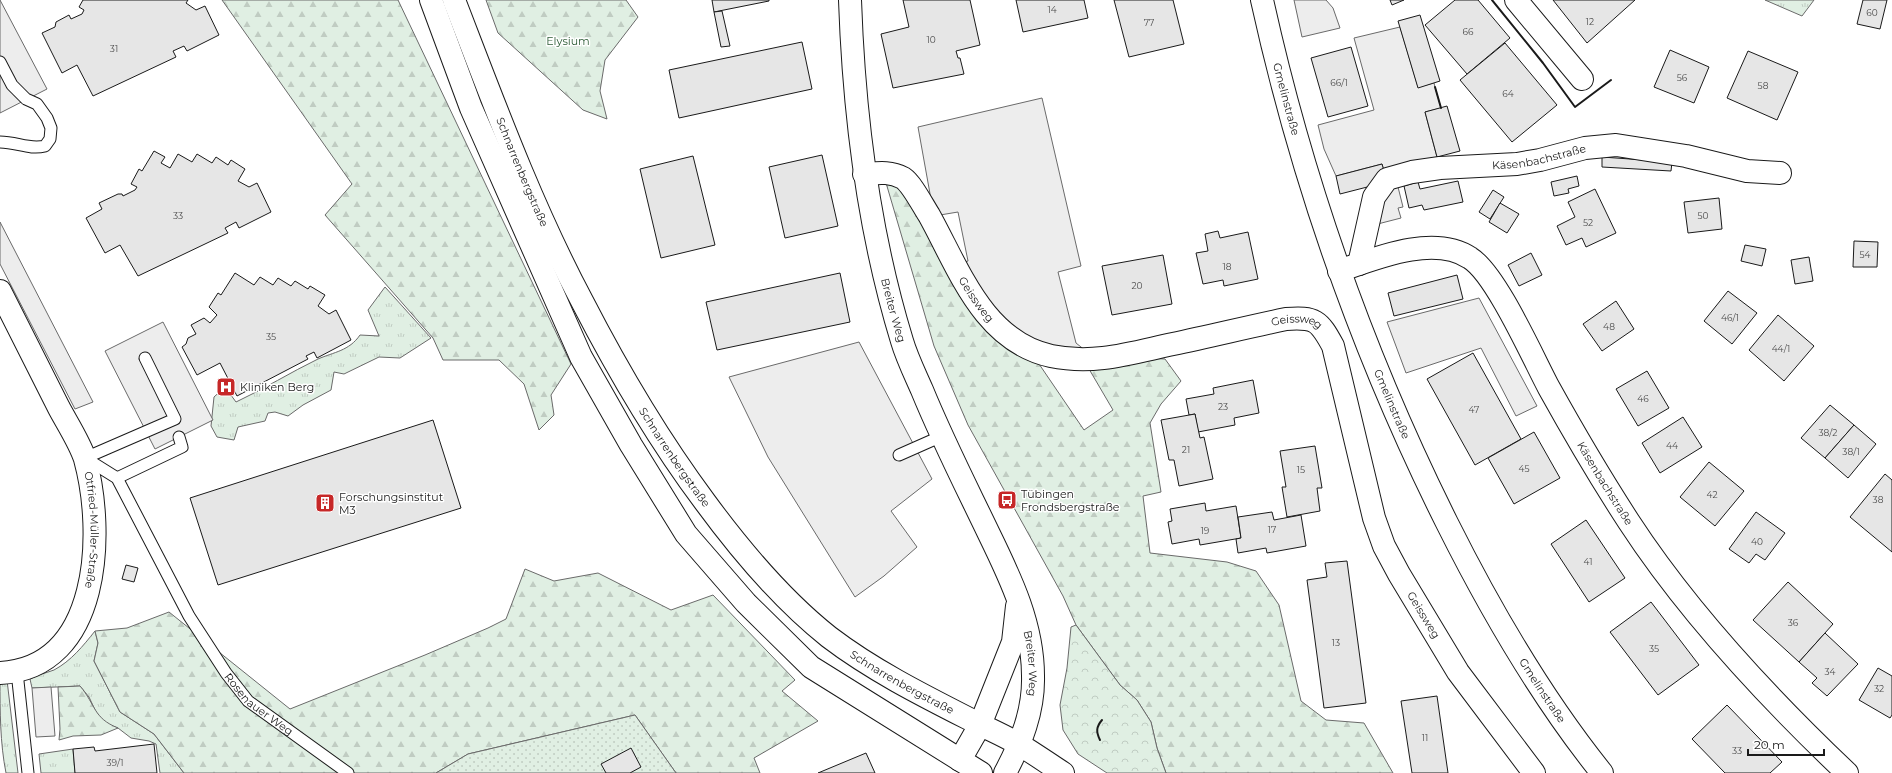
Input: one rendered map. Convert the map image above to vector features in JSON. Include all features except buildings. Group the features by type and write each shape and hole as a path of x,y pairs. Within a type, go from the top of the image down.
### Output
{"street":[{"name":"Schnarrenbergstraße","path":"431,0 471,108 581,357 631,445 686,534 746,603 810,667 981,773"},
{"name":"Schnarrenbergstraße","path":"454,0 499,116 551,238 611,358 682,471 733,540 787,599 830,637 889,676 1020,745 1063,773"},
{"name":"Breiter Weg","path":"850,0 855,94 864,174 881,266 902,344 942,436 1010,577 1030,635 1034,677 1030,712 1020,745 1005,773"},
{"name":"Gmelinstraße","path":"1262,0 1296,136 1339,271 1405,436 1474,576 1516,650 1555,710 1602,773"},
{"path":"1516,0 1582,79"},
{"name":"Käsenbachstraße","path":"1359,264 1374,197 1387,179 1412,172 1440,168 1517,164 1540,160 1585,148 1616,145 1672,154 1747,171 1780,173"},
{"name":"Geissweg","path":"864,174 892,174 904,179 925,209 981,309 1005,335 1025,347 1049,355 1078,360 1117,357 1286,319 1305,318 1317,322 1325,331 1333,346 1374,518 1384,546 1410,593 1458,672 1534,773"},
{"name":"Käsenbachstraße","path":"1339,271 1394,254 1429,247 1450,248 1472,258 1488,276 1501,298 1550,389 1596,468 1630,523 1665,571 1720,640 1805,733 1848,773"},
{"name":"Otfried-Müller-Straße","path":"0,291 85,458 93,504 95,528 89,587 81,614 72,632 57,650 41,662 9,672"},
{"name":"Breiter Weg","path":"960,760 980,725 1013,642 1018,597"}],"lane":[{"path":"0,62 12,85 26,100 37,104 47,118 51,128 50,139 45,146 35,148 0,142"},
{"name":"Otfried-Müller-Straße","path":"85,458 175,419 145,358"},
{"path":"899,455 942,436"},
{"path":"85,458 117,478 182,447 179,437"},
{"name":"Rosenauer Weg","path":"117,478 189,616 226,673 248,701 348,773"},
{"path":"9,672 28,773"}],"green space":[{"path":"222,0 398,0 571,364 551,395 554,415 539,430 524,384 499,360 443,360 433,338 325,215 352,184"},
{"name":"Elysium","path":"486,0 626,0 638,17 605,60 600,91 607,119 583,110 498,33"},
{"path":"1765,0 1814,0 1802,16"},
{"path":"884,176 901,183 980,317 1015,353 1037,361 1084,430 1113,410 1089,369 1144,358 1165,359 1181,381 1161,404 1150,423 1161,492 1143,496 1150,553 1227,562 1256,571 1279,605 1301,701 1326,720 1364,723 1393,773 1166,773 1157,748 1151,722 1137,700 1120,685 1076,625 1063,596 968,425 934,346"},
{"path":"385,287 431,338 400,358 379,357 344,374 334,372 331,390 303,405 288,416 275,412 268,413 265,421 238,427 234,440 217,437 211,426 214,397 225,387 236,402 318,359 346,348 351,345 360,335 379,336 368,310"},
{"path":"525,569 554,581 598,573 671,610 713,595 795,680 782,691 818,721 754,758 760,773 676,773 635,715 468,754 436,773 184,773 154,734 120,712 94,661 98,643 95,631 127,628 169,612 290,709 425,655 506,619"},
{"path":"1076,625 1120,685 1137,700 1151,722 1157,748 1166,773 1107,773 1078,754 1063,730 1060,705 1067,668 1071,627"},
{"path":"95,631 98,643 94,661 120,712 154,734 184,773 160,773 156,744 149,741 131,738 118,728 105,723 96,712 89,697 80,686 32,688 30,679 54,670 66,662 81,648"},
{"path":"0,680 7,680 18,773 6,773 1,739"},
{"path":"80,686 99,715 104,720 118,728 101,735 73,736 59,740 60,729 58,687"},
{"path":"635,715 676,773 436,773 468,754"},
{"path":"73,749 75,773 41,773 39,754"}],"shaded area":[{"path":"0,0 47,89 0,113"},
{"path":"1294,0 1326,0 1333,8 1340,28 1302,37"},
{"path":"1400,27 1418,87 1434,83 1441,108 1425,112 1437,157 1384,171 1382,164 1336,176 1324,149 1318,125 1374,110 1354,38"},
{"path":"1042,98 1081,266 1058,272 1076,343 1086,351 1025,347 955,265 968,261 958,212 934,216 918,127"},
{"path":"1398,187 1403,207 1398,208 1401,218 1366,227 1378,192"},
{"path":"0,222 93,402 75,409 0,264"},
{"path":"1479,298 1537,406 1516,416 1481,348 1406,373 1387,322"},
{"path":"163,322 213,420 155,449 105,351"},
{"path":"859,342 932,479 891,511 917,547 884,576 855,597 768,457 729,377"},
{"path":"51,687 55,736 36,737 32,688"}],"wall":[{"path":"1492,0 1543,63 1575,107 1611,80"},
{"path":"1435,87 1441,108"},
{"path":"1100,740 1097,730 1102,720"}],"place":[{"name":"Kliniken Berg","path":"226,387"},
{"name":"Tübingen Frondsbergstraße","path":"1007,500"},
{"name":"Forschungsinstitut M3","path":"325,503"}]}
